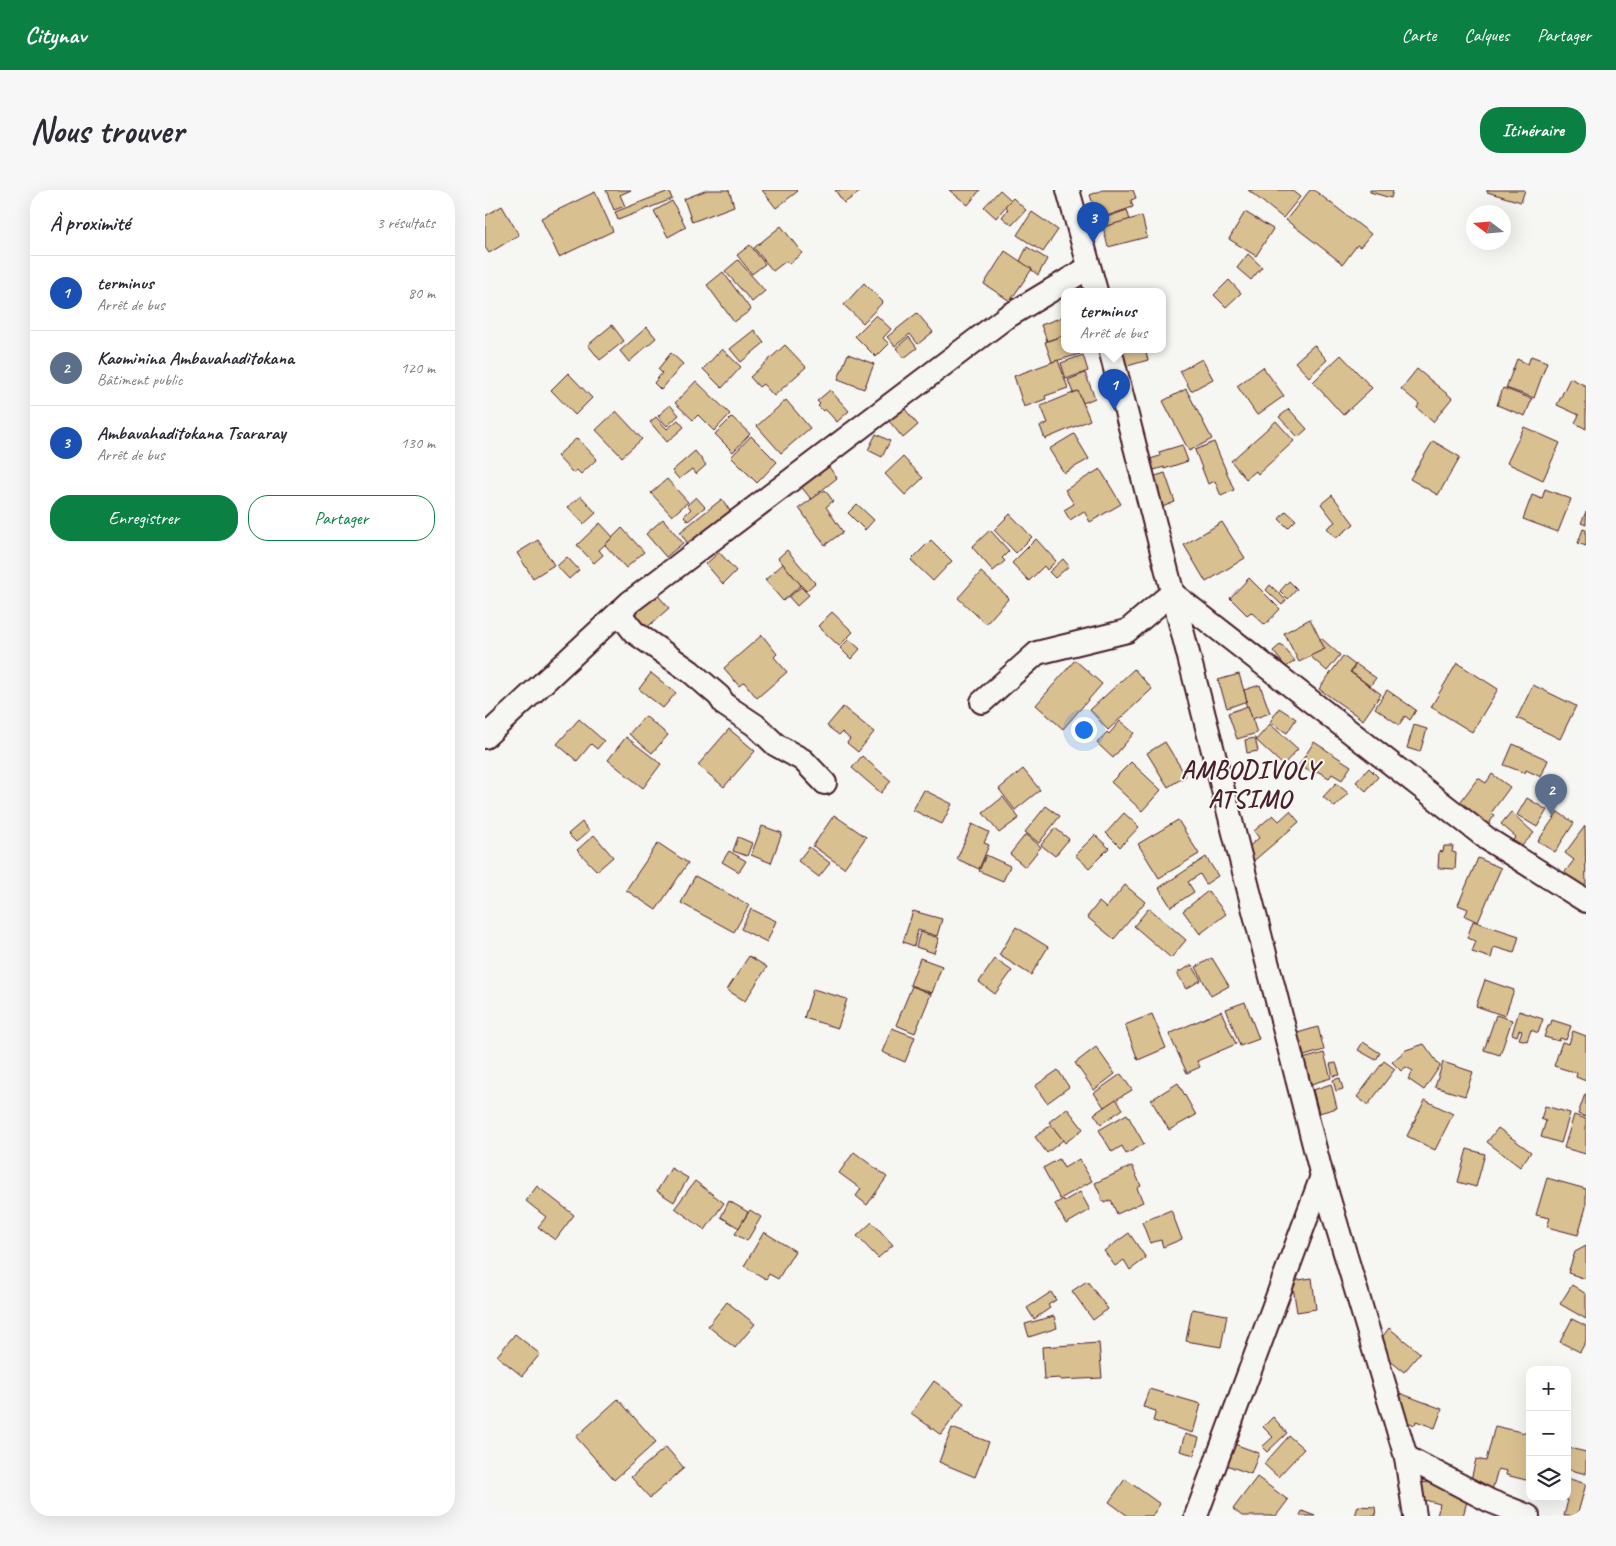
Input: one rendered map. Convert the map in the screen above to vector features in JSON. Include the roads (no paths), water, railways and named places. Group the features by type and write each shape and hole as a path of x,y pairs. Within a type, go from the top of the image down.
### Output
{"street":[{"path":"1068,190 1094,288"},
{"path":"485,737 629,602 1005,318 1088,268"},
{"path":"1111,353 1322,1176 1406,1457 1415,1516"},
{"path":"982,702 1037,654 1127,631 1172,593"},
{"path":"1172,593 1489,840 1586,901"},
{"path":"619,613 634,632 691,672 719,696 725,705 755,725 776,745 803,760 825,783"},
{"path":"1196,1516 1322,1176"},
{"path":"1406,1457 1490,1501 1528,1516"}],"place":[{"name":"Ambavahaditokana Tsararay","path":"1093,243"},
{"name":"terminus","path":"1114,410"},
{"name":"Kaominina Ambavahaditokana","path":"1551,815"}],"district":[{"name":"AMBODIVOLY ATSIMO","path":"1250,784"}]}
